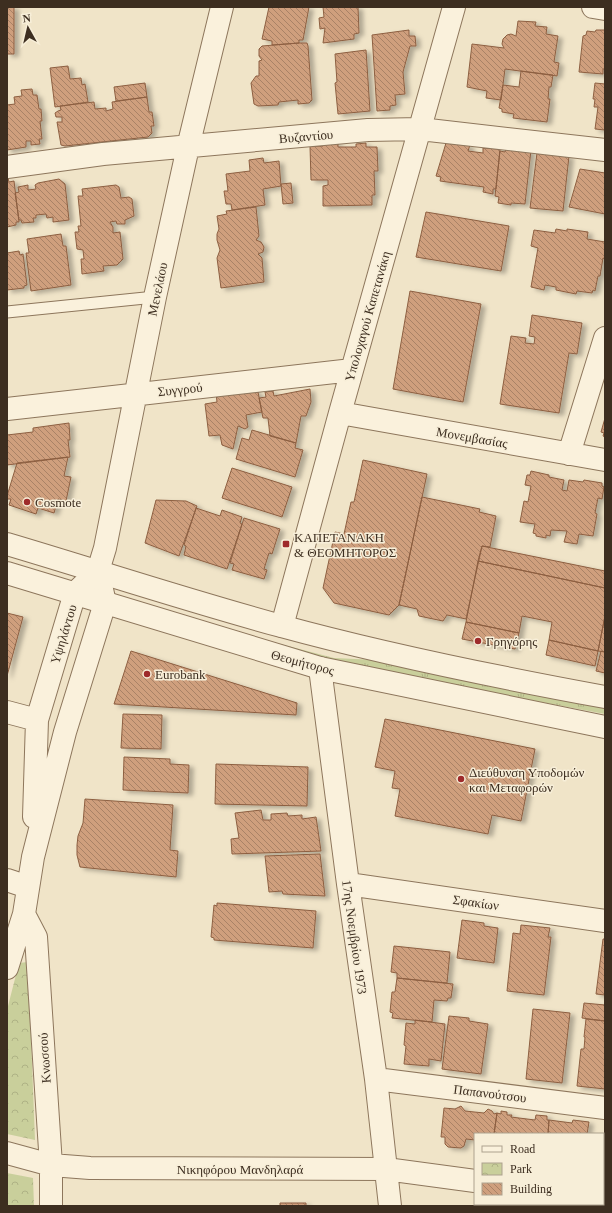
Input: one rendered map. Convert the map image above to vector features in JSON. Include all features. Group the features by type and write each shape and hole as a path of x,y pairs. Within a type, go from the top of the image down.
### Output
{"street":[{"name":"Μενελάου","path":"98,571 105,548 137,394 155,297 188,147 222,7"},
{"name":"Υπολοχαγού Καπετανάκη","path":"282,626 454,7"},
{"path":"593,7 605,8"},
{"name":"Βυζαντίου","path":"7,166 103,154 368,130 420,129 605,150"},
{"path":"568,454 605,338"},
{"name":"Συγγρού","path":"7,409 352,370"},
{"name":"Μονεμβασίας","path":"340,413 605,460"},
{"path":"7,544 182,598 282,626 385,652 540,685 605,697"},
{"name":"Υψηλάντου","path":"33,857 37,720 75,593 98,571"},
{"name":"Υψηλάντου","path":"7,968 24,914 33,857 65,732 105,603 98,571"},
{"name":"Θεομήτορος","path":"7,573 320,668 605,727"},
{"name":"17ης Νοεμβρίου 1973","path":"320,668 348,884 376,1079 390,1206"},
{"path":"7,712 37,720"},
{"path":"7,880 28,887"},
{"name":"Σφακίων","path":"348,884 605,921"},
{"name":"Κνωσσού","path":"24,914 36,938 51,1165 51,1206"},
{"name":"Παπανούτσου","path":"376,1079 605,1108"},
{"name":"Νικηφόρου Μανδηλαρά","path":"7,1153 51,1165 90,1168 386,1169 474,1181"}],"lane":[{"path":"7,312 155,297"}],"green space":[{"path":"186,616 261,639 334,658 378,660 412,670 605,708 605,714 344,665 185,620"},
{"path":"28,962 35,1140 7,1134 7,1010 19,963"},
{"path":"7,1173 33,1178 34,1206 7,1206"}],"building":[{"path":"7,7 14,7 14,54 7,54"},
{"path":"269,7 309,7 303,40 299,40 299,43 272,45 272,41 262,39"},
{"path":"323,7 358,7 359,33 354,34 354,39 323,43 325,28 320,29 319,18 324,17"},
{"path":"518,21 536,22 535,26 547,27 546,34 558,36 554,62 559,63 557,76 505,69 501,100 486,98 487,91 467,87 472,44 504,48 502,44 503,39 507,35 511,34 516,36"},
{"path":"409,30 409,36 415,36 416,46 410,46 403,72 405,94 395,95 396,105 390,106 390,110 377,111 372,35"},
{"path":"596,30 605,30 605,69 603,69 603,74 579,72 583,36 586,35 587,31 595,32"},
{"path":"307,43 308,46 312,100 309,103 298,104 298,100 279,102 278,105 258,106 254,104 251,83 256,76 259,76 259,61 262,60 259,56 259,49 262,46"},
{"path":"366,50 370,111 338,114 335,83 337,82 335,54"},
{"path":"68,66 70,79 81,78 82,85 85,84 88,102 55,107 50,68"},
{"path":"521,71 553,75 551,87 549,87 548,99 550,99 547,122 513,118 514,114 502,112 502,109 499,108 503,85 519,87"},
{"path":"145,83 147,97 116,101 114,87"},
{"path":"595,83 605,84 605,130 595,129 598,107 594,107 595,99 593,99"},
{"path":"32,89 33,95 37,95 39,109 41,109 42,121 40,121 42,139 39,139 40,144 31,145 31,141 26,141 26,147 7,150 7,105 15,104 14,97 22,96 21,90"},
{"path":"147,97 149,112 152,112 154,126 151,126 152,133 148,137 65,146 61,145 57,122 62,122 62,117 56,117 55,113 61,110 60,106 94,102 95,109 106,108 106,111 113,109 112,102"},
{"path":"322,143 338,143 338,147 356,147 356,144 366,143 366,147 377,147 378,171 374,171 375,195 372,195 372,205 323,206 323,186 328,185 328,180 311,180 310,146 323,146"},
{"path":"446,143 470,145 468,151 483,153 483,148 500,149 496,189 493,189 493,194 483,192 484,187 440,181 441,177 436,176"},
{"path":"506,147 531,150 525,204 511,203 511,205 498,203 499,197 495,196 500,151 505,152"},
{"path":"537,153 569,156 563,211 530,208"},
{"path":"263,158 264,163 279,161 281,186 263,189 265,205 232,210 231,204 226,204 224,191 228,191 226,174 250,171 249,160"},
{"path":"580,169 605,173 605,214 569,207"},
{"path":"7,178 9,182 14,181 19,222 16,222 16,225 7,227"},
{"path":"59,179 65,184 69,220 53,222 53,217 47,218 46,214 36,215 36,218 33,218 34,222 22,223 21,220 19,220 15,193 19,192 18,187 28,185 28,190 36,189 35,185 38,183"},
{"path":"291,183 293,203 283,204 281,184"},
{"path":"116,185 119,187 121,198 129,197 132,199 134,216 125,220 125,224 117,224 116,221 110,222 113,227 113,233 120,232 123,259 117,265 103,266 104,271 82,274 81,259 84,259 83,250 77,249 75,232 79,232 78,226 81,226 78,196 83,196 82,189"},
{"path":"256,207 259,236 256,240 261,242 264,247 263,252 258,254 262,258 264,282 221,288 217,258 220,250 217,240 219,229 217,216 227,214 226,211"},
{"path":"426,212 509,226 501,271 416,257"},
{"path":"556,229 588,232 587,239 605,242 605,259 603,258 600,276 598,276 595,291 593,290 592,293 577,291 576,294 556,290 556,287 545,285 544,290 531,287 538,248 531,246 534,230 555,233"},
{"path":"61,234 63,246 66,246 71,285 31,291 26,253 29,253 27,239"},
{"path":"19,251 20,255 23,254 27,285 24,286 24,288 7,290 7,253"},
{"path":"410,291 481,304 463,402 393,389"},
{"path":"532,315 582,323 577,354 569,353 559,413 500,404 511,336 526,338 525,343 534,344 535,337 529,336"},
{"path":"253,388 254,392 258,392 262,412 246,415 248,427 245,429 238,426 233,449 222,445 220,435 209,436 205,404 217,402 216,393"},
{"path":"310,389 311,402 306,416 301,416 296,443 270,436 268,418 263,418 259,398 266,397 265,392 273,391 274,396"},
{"path":"605,418 605,437 603,436 604,433 601,432"},
{"path":"69,423 70,440 68,440 70,457 7,465 7,435 33,432 33,428"},
{"path":"252,430 296,443 295,448 303,450 295,477 236,459 242,438 249,440"},
{"path":"68,457 64,476 71,477 66,501 58,499 54,513 38,508 36,514 9,505 11,499 7,499 7,496 17,463"},
{"path":"363,460 427,474 399,605 389,615 334,603 323,588 335,532 344,534 351,502 354,502"},
{"path":"232,468 292,487 282,517 222,498"},
{"path":"531,471 564,480 562,490 567,491 569,480 583,482 584,480 602,483 602,486 604,487 602,499 598,498 593,536 579,534 577,544 564,542 567,531 551,530 550,536 546,535 546,538 536,536 536,534 533,533 535,524 520,522 524,501 528,502 531,486 525,485 527,475 530,475"},
{"path":"422,497 480,509 479,512 496,516 490,547 482,546 466,619 447,615 443,621 419,616 417,609 399,605"},
{"path":"156,500 186,501 197,506 179,556 145,543"},
{"path":"196,508 220,516 222,510 242,517 240,523 242,524 227,569 184,555 186,546 184,545"},
{"path":"244,518 280,529 272,554 269,553 264,569 267,570 264,579 232,570 234,564 230,563"},
{"path":"482,546 605,571 605,588 478,561"},
{"path":"478,561 605,588 605,616 598,651 549,640 552,622 522,616 519,633 466,622"},
{"path":"7,613 23,617 7,676"},
{"path":"605,616 605,652 598,651"},
{"path":"466,622 519,633 515,649 462,639"},
{"path":"549,640 598,651 595,666 546,655"},
{"path":"131,651 297,703 296,715 114,704"},
{"path":"601,651 605,652 605,673 596,671"},
{"path":"123,714 162,715 161,749 121,748"},
{"name":"Διεύθυνση Υποδομών και Μεταφορών","path":"385,719 535,749 521,821 492,815 488,834 395,816 400,789 392,788 395,771 375,767"},
{"path":"124,757 170,759 170,764 189,765 188,793 123,790"},
{"path":"216,764 308,767 307,806 215,804"},
{"path":"85,799 173,805 170,850 178,851 176,877 80,867 77,855 77,845 78,836 83,823"},
{"path":"261,810 263,820 271,820 271,814 287,813 288,816 302,815 302,819 316,817 321,851 232,854 231,839 239,838 235,813"},
{"path":"320,854 325,896 283,894 282,891 269,892 265,856"},
{"path":"217,903 316,911 313,948 214,940 214,938 211,937 214,905 217,906"},
{"path":"462,920 484,923 484,926 498,928 494,963 457,958"},
{"path":"521,925 550,928 548,937 551,937 544,995 507,991 513,933 520,934"},
{"path":"603,939 605,939 605,995 596,994"},
{"path":"394,946 450,952 447,983 397,978 397,973 391,972"},
{"path":"397,978 453,984 451,998 448,998 447,1001 434,1000 432,1022 392,1018 393,1013 390,1012 392,992 395,992"},
{"path":"584,1003 605,1005 605,1021 582,1018"},
{"path":"533,1009 570,1013 562,1083 526,1079"},
{"path":"449,1016 469,1018 469,1021 488,1024 481,1074 442,1069"},
{"path":"586,1019 605,1021 605,1089 577,1086 581,1049 584,1049"},
{"path":"415,1020 445,1024 441,1061 429,1059 429,1066 404,1064 406,1023 415,1024"},
{"path":"461,1106 465,1111 484,1113 488,1109 494,1114 497,1113 494,1133 474,1133 474,1140 466,1139 464,1146 461,1148 448,1147 445,1144 445,1137 441,1137 444,1108 455,1109"},
{"path":"501,1111 507,1112 507,1115 512,1115 511,1117 535,1120 536,1115 547,1116 547,1120 549,1120 548,1133 494,1133 497,1113 501,1114"},
{"path":"549,1120 572,1123 573,1120 589,1122 587,1133 548,1133"},
{"path":"280,1203 306,1203 306,1206 280,1206"}],"place":[{"name":"Cosmote","path":"27,502"},
{"name":"ΚΑΠΕΤΑΝΑΚΗ & ΘΕΟΜΗΤΟΡΟΣ","path":"286,544"},
{"name":"Γρηγόρης","path":"478,641"},
{"name":"Eurobank","path":"147,674"},
{"name":"Διεύθυνση Υποδομών και Μεταφορών","path":"461,779"}]}
